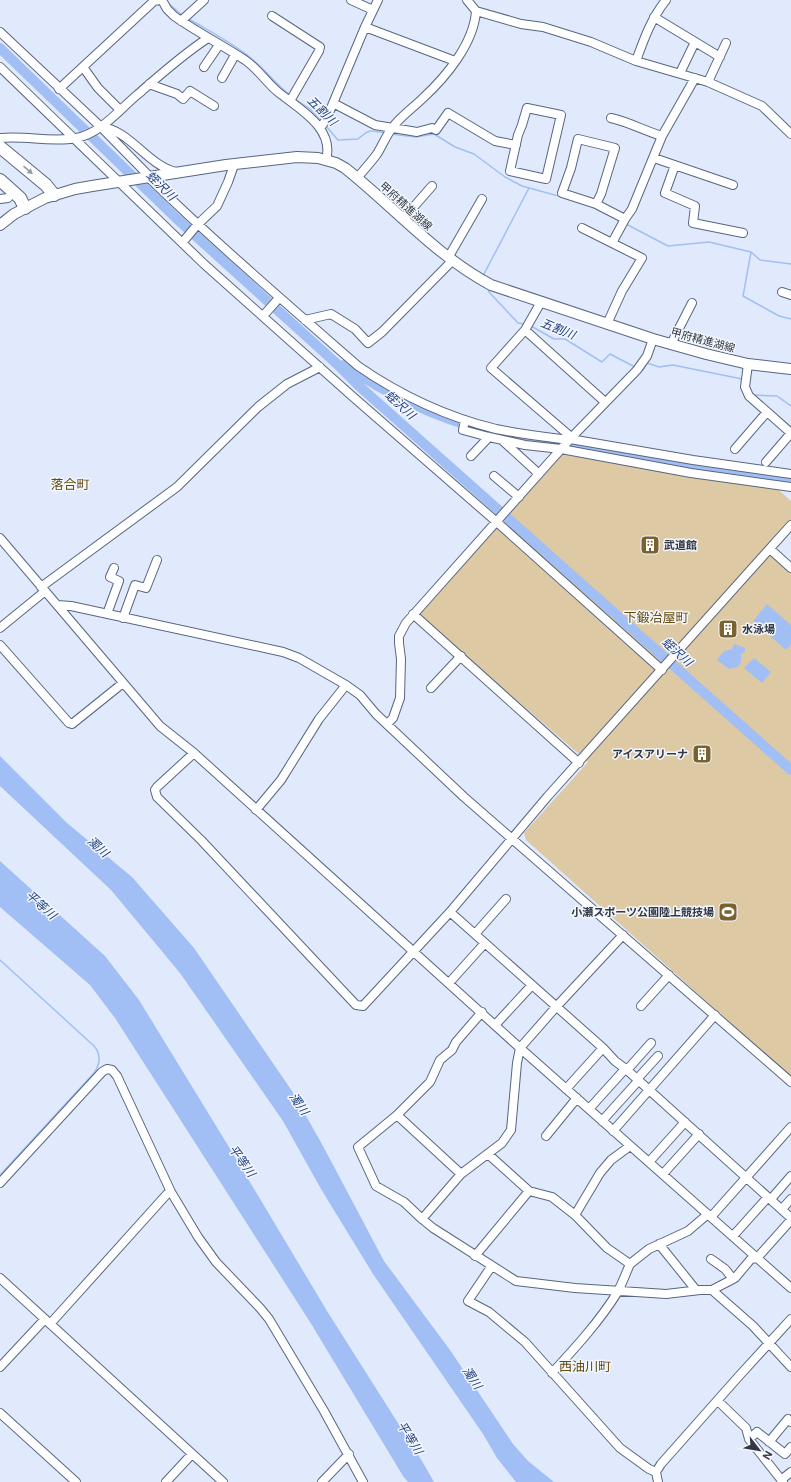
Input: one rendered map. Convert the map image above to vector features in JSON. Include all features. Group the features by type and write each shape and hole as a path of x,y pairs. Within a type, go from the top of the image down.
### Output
{"highway":[{"path":"0,144 46,185 54,195"},
{"path":"0,180 20,198 25,208"}],"main road":[{"name":"甲府精進湖線","path":"0,225 14,214 25,208 54,195 75,189 148,177 309,156 326,160 345,168 404,218 426,240 450,260 486,283 607,324 706,354 748,364 791,369"}],"street":[{"path":"60,89 154,2 161,0 166,9 181,21 258,70 268,84 307,114 320,128 327,144 328,154 326,160"},
{"path":"181,21 204,0"},
{"path":"351,0 373,10"},
{"path":"320,128 326,120 378,0"},
{"path":"467,0 476,11 521,24 543,27 591,42 636,61 708,82 762,106 791,134"},
{"path":"636,61 654,17 666,0"},
{"path":"357,178 377,154 392,128 404,114 437,85 455,61 471,33 476,11"},
{"path":"272,16 320,47 290,101"},
{"path":"654,17 720,57"},
{"path":"365,27 455,61"},
{"path":"0,32 60,89 196,225 278,299 305,320 358,366 400,392 465,420 515,432 570,439 693,460 791,474"},
{"path":"0,144 10,137 54,140 76,138 99,128 186,52 208,38"},
{"path":"680,73 695,42"},
{"path":"708,82 726,43"},
{"path":"204,67 219,45"},
{"path":"222,78 235,55"},
{"path":"0,67 76,138 120,182 320,367 498,520 663,668"},
{"path":"83,67 98,88 120,110"},
{"path":"612,243 632,209 662,136 695,78"},
{"path":"149,84 177,94 183,99 190,91 214,106"},
{"path":"333,103 375,125 417,132 432,128 436,130 448,113 495,141 516,145"},
{"path":"527,108 561,115 546,179 510,171 516,145 527,108"},
{"path":"611,118 626,122 662,136"},
{"path":"99,128 110,128 161,166 177,173"},
{"path":"596,204 601,194 615,148 578,139 571,168 562,193 596,204 625,219"},
{"path":"654,158 733,185"},
{"path":"183,241 196,225 217,206 234,165"},
{"path":"675,165 665,193 695,206 692,223 743,233"},
{"path":"404,218 432,186"},
{"path":"305,320 331,314 355,329 368,343 382,332 450,260 482,199"},
{"path":"582,228 642,258 622,292 607,324"},
{"path":"782,292 791,295"},
{"path":"264,314 278,299"},
{"path":"541,302 527,327 492,368 570,439"},
{"path":"671,344 692,303"},
{"path":"527,327 605,402"},
{"path":"387,724 397,712 400,698 399,636 406,623 570,439 639,367 654,339"},
{"path":"748,364 745,387 749,396 791,433 766,462"},
{"path":"0,628 43,589 177,487 258,407 287,384 320,367"},
{"path":"735,449 767,412"},
{"path":"465,420 462,430 503,440 691,472 791,486"},
{"path":"471,456 489,437"},
{"path":"503,440 539,474"},
{"path":"691,472 693,460"},
{"path":"494,476 519,497"},
{"path":"194,753 157,787 155,790 157,797 206,845 356,1005 363,1006 450,912 548,796 791,525"},
{"path":"0,538 160,726 194,753 256,810 283,832 496,1024 520,1048 791,1288"},
{"path":"770,549 791,568"},
{"path":"123,618 135,584 146,588 157,560"},
{"path":"107,614 119,582 110,577 114,568"},
{"path":"57,605 71,606 283,652 299,658 346,685 360,695 376,714 464,796 791,1082"},
{"path":"413,614 579,763"},
{"path":"0,645 69,723 72,724 123,683"},
{"path":"431,688 461,656"},
{"path":"256,810 281,780 319,719 346,685"},
{"path":"475,934 506,899"},
{"path":"450,912 603,1048 615,1061 638,1079 782,1209 791,1219 757,1258 751,1258 733,1279 712,1290 696,1290 666,1294 516,1281 491,1267 432,1228 404,1202 376,1186 358,1147 397,1115 430,1082 440,1060 452,1050 456,1042 482,1012"},
{"path":"422,1219 461,1174 502,1143 511,1130 517,1063 520,1048 623,935"},
{"path":"449,983 485,943"},
{"path":"641,1006 669,975"},
{"path":"496,1024 532,985"},
{"path":"613,1131 715,1015"},
{"path":"589,1109 651,1043"},
{"path":"566,1089 603,1048"},
{"path":"602,1121 658,1056"},
{"path":"0,1183 102,1072 107,1069 112,1070 117,1076 171,1192 198,1237 216,1262 269,1319 349,1454 363,1482"},
{"path":"546,1136 577,1098"},
{"path":"397,1115 461,1174"},
{"path":"649,1162 685,1122"},
{"path":"552,1373 600,1317 618,1291 630,1264 649,1249 688,1231 709,1215 791,1127"},
{"path":"663,1174 698,1134"},
{"path":"575,1215 600,1173 611,1160 630,1146"},
{"path":"488,1154 529,1191 552,1197 575,1215 607,1248 630,1264"},
{"path":"733,1236 791,1176"},
{"path":"475,1256 529,1191"},
{"path":"0,1367 47,1321 167,1194 171,1192"},
{"path":"782,1209 791,1199"},
{"path":"658,1244 696,1290"},
{"path":"711,1259 724,1269 733,1279"},
{"path":"491,1267 468,1300 490,1312 525,1342 620,1448 649,1469 656,1472"},
{"path":"0,1278 222,1482"},
{"path":"712,1290 770,1343 791,1367"},
{"path":"656,1472 791,1319"},
{"path":"718,1401 746,1428 750,1439 782,1481 791,1472"},
{"path":"0,1413 76,1482"},
{"path":"770,1442 788,1419 791,1422"},
{"path":"750,1439 757,1432 785,1454 791,1446"},
{"path":"166,1482 192,1454"},
{"path":"322,1482 349,1454"},
{"path":"656,1472 658,1482"}],"shaded area":[{"path":"561,449 772,484 791,501 791,520 767,549 791,570 791,1077 526,840 524,833 588,762 419,615"}],"water":[{"path":"767,604 791,625 791,644 786,650 753,621"},
{"path":"734,644 745,648 745,651 741,654 741,662 738,667 729,669 717,660 724,651 732,649"},
{"path":"754,658 771,672 762,683 744,668"},
{"name":"濁川","path":"0,756 67,823 132,877 194,948 292,1091 384,1261 450,1350 513,1444 528,1461 554,1482 516,1482 497,1458 483,1434 373,1274 321,1189 283,1121 180,973 111,890 0,786"},
{"name":"平等川","path":"0,861 105,956 139,1000 327,1311 434,1482 408,1482 403,1476 310,1322 115,1018 90,985 0,907"}],"waterway":[{"name":"五割川","path":"167,2 182,15"},
{"name":"五割川","path":"189,19 245,53 290,95"},
{"name":"蛭沢川","path":"0,48 177,219 337,364 359,386 791,770"},
{"name":"五割川","path":"295,99 310,109 321,121"},
{"name":"五割川","path":"325,125 338,140 358,139 370,131 385,133"},
{"name":"五割川","path":"390,134 416,137 434,134 455,147 474,154 505,177 522,186 562,197"},
{"name":"五割川","path":"485,277 484,274 529,188"},
{"name":"五割川","path":"592,207 621,221"},
{"name":"五割川","path":"626,224 668,246 709,242 751,252 760,260 791,264"},
{"name":"五割川","path":"751,252 743,296 779,316 791,319"},
{"name":"五割川","path":"488,288 489,292 518,323 524,324"},
{"name":"五割川","path":"531,326 554,339 565,339 602,362 610,354 635,367"},
{"name":"五割川","path":"640,369 643,370 647,363 659,367 673,365 742,379"},
{"path":"344,365 377,386 412,404 466,425 485,430"},
{"name":"五割川","path":"752,395 777,396 791,406"},
{"path":"509,435 562,446 791,480"},
{"path":"0,960 94,1046 97,1049 99,1056 98,1066 94,1073 0,1175"}],"place":[{"name":"武道館","path":"650,545"},
{"name":"水泳場","path":"728,629"},
{"name":"アイスアリーナ","path":"702,754"},
{"name":"小瀬スポーツ公園陸上競技場","path":"728,912"}],"district":[{"name":"落合町","path":"70,484"},
{"name":"下鍛冶屋町","path":"656,617"},
{"name":"西油川町","path":"585,1366"}]}
